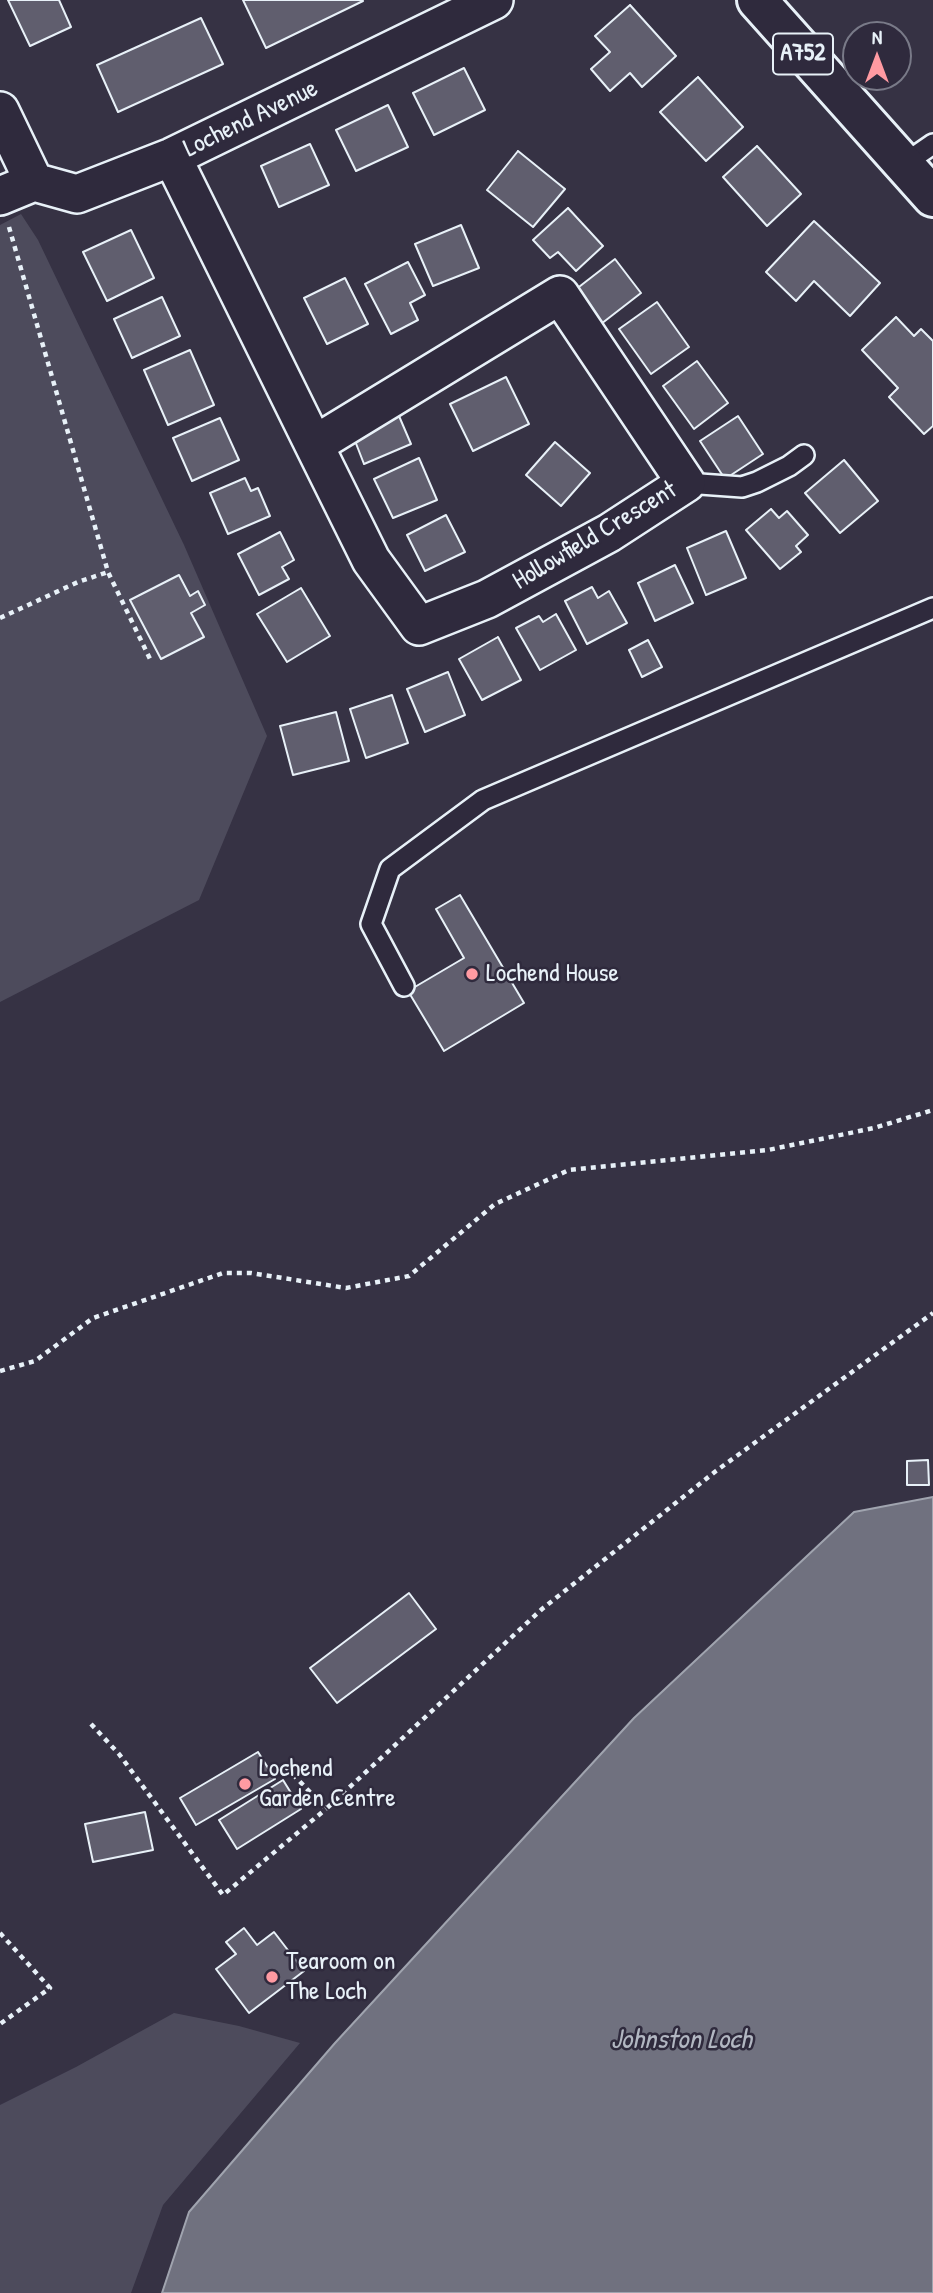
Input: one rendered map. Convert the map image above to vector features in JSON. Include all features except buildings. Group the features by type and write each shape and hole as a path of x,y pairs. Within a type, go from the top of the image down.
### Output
{"main road":[{"name":"A752","path":"757,0 918,154 933,197"}],"street":[{"name":"Lochend Avenue","path":"13,191 77,194 172,157 494,0"},
{"path":"0,111 13,191"},
{"name":"Hollowfield Crescent","path":"172,157 314,445 371,560 419,626 487,599 609,533 686,483 560,295 314,445"}],"lane":[{"path":"686,483 742,487 789,466 804,455"},
{"path":"404,986 371,924 390,869 483,800 933,608"}],"path":[{"path":"13,191 7,219 108,572 151,661"},
{"path":"0,618 78,582 108,572"},
{"path":"0,1371 35,1362 93,1318 223,1273 251,1273 345,1288 409,1276 495,1204 569,1170 768,1150 874,1128 933,1110"},
{"path":"91,1724 119,1754 223,1895 326,1809 553,1600 716,1471 933,1312"},
{"path":"286,1767 326,1809"},
{"path":"0,1933 50,1988 0,2024"}],"shaded area":[{"path":"21,214 38,240 184,545 267,736 199,900 0,1002 0,225"},
{"path":"174,2013 239,2026 300,2043 163,2205 131,2293 0,2293 0,2105"}],"water":[{"name":"Johnston Loch","path":"933,1497 933,2293 162,2293 189,2212 335,2043 634,1718 854,1512"}],"place":[{"name":"Lochend House","path":"472,974"},
{"name":"Lochend Garden Centre","path":"245,1784"},
{"name":"Tearoom on The Loch","path":"272,1977"}]}
